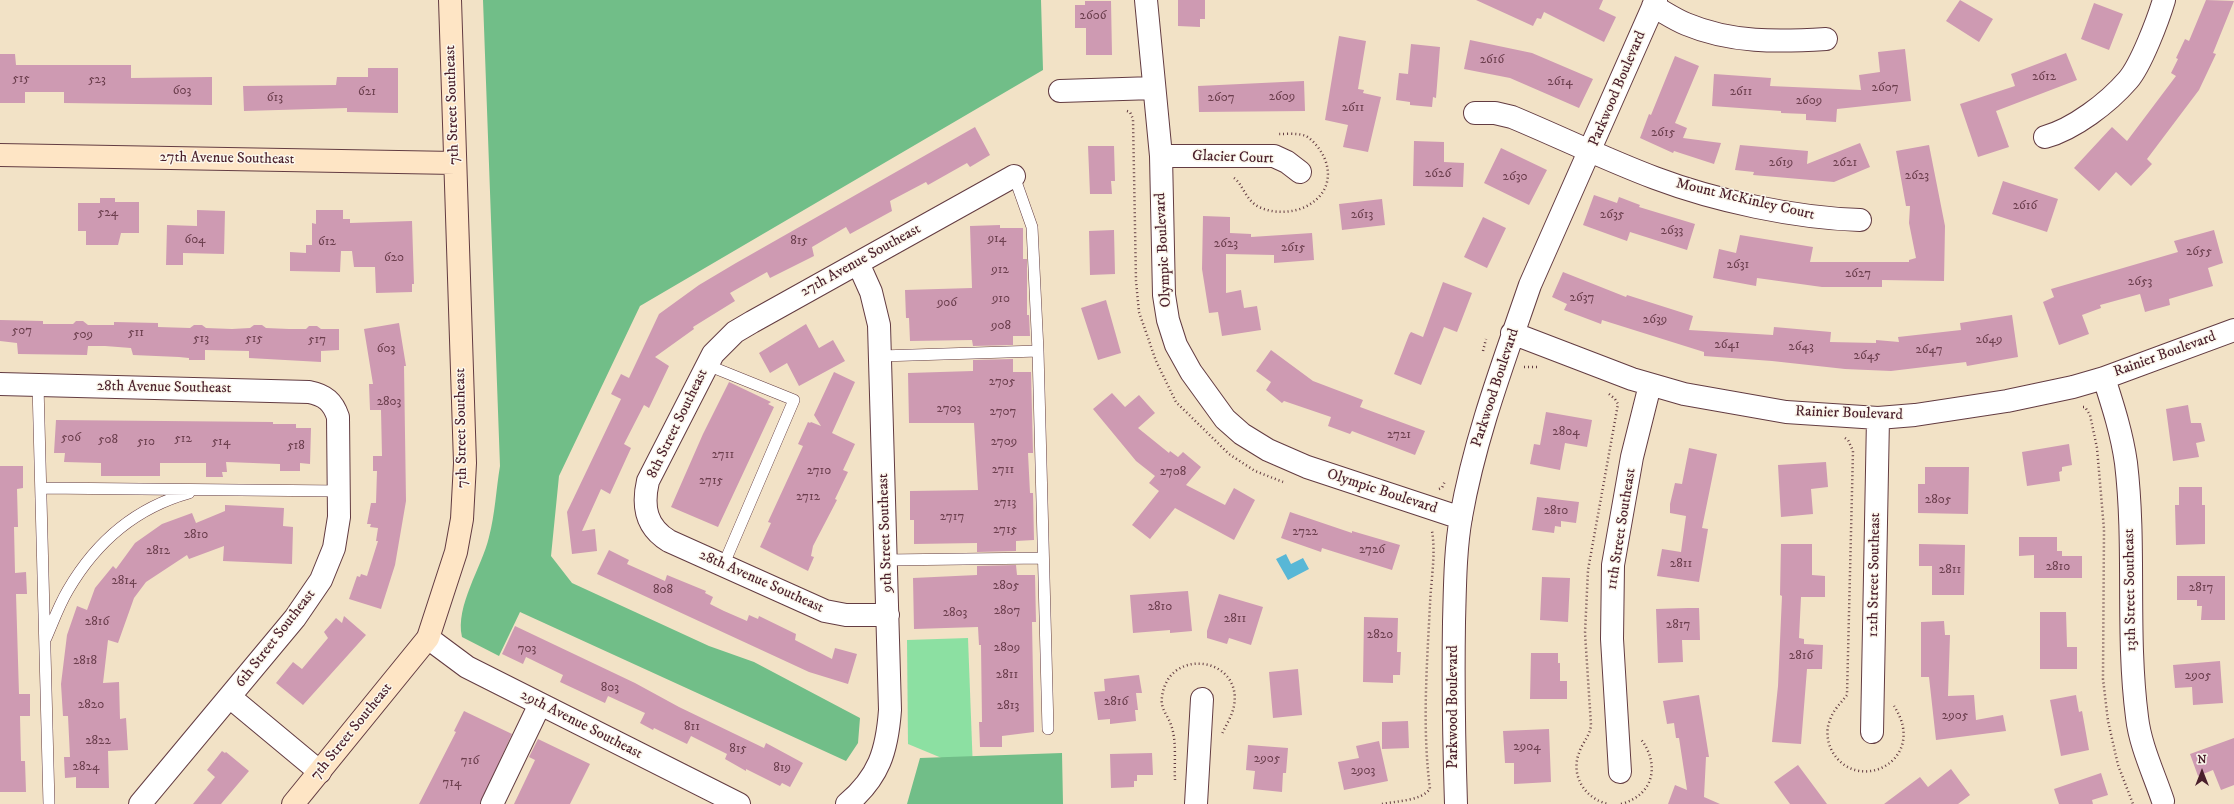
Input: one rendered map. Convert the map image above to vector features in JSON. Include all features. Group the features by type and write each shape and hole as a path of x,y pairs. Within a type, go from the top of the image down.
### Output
{"street":[{"name":"7th Street Southeast","path":"293,804 428,638 456,552 462,519 465,463 450,0"},
{"name":"Olympic Boulevard","path":"1146,0 1161,156 1164,295 1168,320 1176,345 1191,372 1224,419 1242,434 1268,450 1308,467 1461,518"},
{"path":"2046,137 2060,133 2089,115 2128,80 2138,63 2164,0"},
{"path":"1655,3 1684,24 1722,36 1753,41 1826,39"},
{"name":"Parkwood Boulevard","path":"1456,804 1452,699 1455,579 1461,518 1471,466 1512,333 1530,285 1591,151 1655,3"},
{"path":"1060,91 1154,88"},
{"name":"Mount McKinley Court","path":"1475,113 1495,113 1512,117 1656,178 1708,195 1826,219 1860,220"},
{"name":"27th Avenue Southeast","path":"0,155 455,163"},
{"name":"Glacier Court","path":"1161,156 1274,156 1287,162 1300,172"},
{"name":"27th Avenue Southeast","path":"710,359 735,332 1014,176"},
{"name":"9th Street Southeast","path":"850,801 881,762 888,735 890,710 881,356 876,310 858,263"},
{"name":"Rainier Boulevard","path":"1512,333 1650,385 1757,408 1786,412 1878,418 1915,415 2007,401 2073,387 2104,378 2234,330"},
{"name":"8th Street Southeast","path":"647,518 645,495 648,481 710,359"},
{"name":"13th Street Southeast","path":"2104,378 2118,424 2129,492 2132,549 2130,633 2137,718 2163,801"},
{"name":"28th Avenue Southeast","path":"0,384 300,391 316,393 327,399"},
{"name":"11th Street Southeast","path":"1620,772 1612,639 1613,565 1632,457 1650,385"},
{"name":"6th Street Southeast","path":"140,804 186,748 231,698 295,618 321,580 331,558 338,533 340,490 339,422 335,410 327,399"},
{"name":"12th Street Southeast","path":"1872,732 1878,418"},
{"name":"28th Avenue Southeast","path":"647,518 659,535 669,541 825,611 846,616 888,616"},
{"name":"29th Avenue Southeast","path":"428,638 467,667 727,801"},
{"path":"231,698 320,772"},
{"path":"1196,804 1202,699"},
{"path":"492,804 540,704"}],"lane":[{"path":"1014,176 1032,228 1038,351 1048,729"},
{"path":"881,356 1038,351"},
{"path":"710,359 794,400 723,566"},
{"path":"38,385 49,804"},
{"path":"41,488 340,490"},
{"path":"45,640 67,591 84,565 107,539 131,519 165,500 202,490"},
{"path":"886,560 1043,558"}],"path":[{"path":"1228,175 1236,179 1244,195 1258,207 1274,212 1293,211 1316,200 1324,191 1328,179 1328,168 1322,155 1315,143 1305,136 1278,134"},
{"path":"1482,354 1486,339"},
{"path":"1520,372 1523,367 1530,365 1545,370"},
{"path":"1608,394 1615,399 1618,404 1592,546 1585,633 1591,725 1590,732 1578,756 1576,766 1577,776 1588,794 1596,800 1609,804"},
{"path":"1431,487 1442,488 1447,474"}],"green space":[{"path":"483,0 1041,0 1043,70 640,306 559,476 551,556 572,583 709,646 754,662 860,718 858,743 846,761 520,612 499,656 462,637 462,613 470,587 486,549 494,511 500,466"},
{"path":"968,638 973,771 908,744 907,640"},
{"path":"1062,753 1063,804 907,804 920,758"}],"water":[{"path":"1286,554 1291,564 1303,558 1309,569 1288,580 1276,559"}],"building":[{"path":"1178,0 1205,0 1205,19 1200,19 1200,27 1178,26"},
{"path":"1476,0 1603,0 1599,9 1616,17 1604,42 1544,12 1541,19 1537,18 1533,26"},
{"path":"1960,0 1993,19 1979,42 1946,21"},
{"path":"2206,0 2234,1 2213,53 2216,54 2199,90 2147,159 2152,164 2131,186 2116,172 2099,191 2074,168 2112,127 2127,141 2176,76 2171,73 2178,59 2176,58 2185,39 2189,41"},
{"path":"1085,1 1111,1 1112,55 1086,55 1086,28 1075,28 1075,5 1085,5"},
{"path":"2094,3 2123,14 2109,50 2081,39"},
{"path":"1339,36 1366,41 1358,89 1364,90 1363,93 1381,97 1368,152 1343,147 1348,125 1325,120"},
{"path":"1470,40 1532,53 1593,79 1579,108 1510,78 1464,69"},
{"path":"1411,44 1440,47 1436,98 1433,97 1432,107 1410,105 1410,102 1396,100 1399,73 1408,74"},
{"path":"1905,49 1911,101 1837,109 1836,122 1806,120 1806,114 1712,106 1714,74 1771,78 1770,86 1861,90 1859,75 1880,72 1878,52"},
{"path":"2066,53 2077,80 1996,111 2009,147 1978,157 1960,104 2015,86 2011,74"},
{"path":"0,54 15,54 16,65 131,65 131,78 212,77 212,105 64,103 64,92 25,92 25,103 0,103"},
{"path":"1675,56 1699,66 1675,123 1687,128 1683,138 1721,143 1714,164 1674,151 1673,153 1640,138"},
{"path":"368,68 398,68 398,113 347,112 347,108 244,111 243,86 336,85 337,77 368,77"},
{"path":"1304,81 1305,111 1199,112 1198,86"},
{"path":"975,127 990,155 970,167 967,163 928,185 926,182 890,201 892,211 850,234 846,227 812,247 814,256 770,278 767,272 730,293 735,301 693,327 694,329 655,357 669,366 649,408 644,405 624,444 631,448 610,494 601,489 582,531 595,529 597,551 572,554 567,512 621,399 611,394 621,374 629,378 659,314 699,285 736,263"},
{"path":"1414,141 1444,142 1444,162 1464,163 1463,187 1413,186"},
{"path":"1860,143 1870,167 1834,182 1753,175 1754,172 1735,170 1740,145 1808,151 1807,164"},
{"path":"1929,145 1945,226 1944,281 1882,280 1882,287 1822,287 1757,278 1756,286 1713,278 1719,249 1736,253 1740,235 1813,247 1810,262 1909,262 1909,260 1916,258 1909,223 1910,206 1906,206 1896,151"},
{"path":"1088,146 1114,146 1115,181 1111,181 1112,194 1090,194"},
{"path":"1501,148 1547,170 1529,205 1484,183"},
{"path":"2003,181 2058,199 2047,232 1992,214"},
{"path":"1594,195 1617,203 1619,197 1640,205 1639,207 1695,224 1687,250 1630,232 1627,241 1583,225"},
{"path":"100,198 115,198 115,202 139,202 139,233 121,233 118,245 86,245 86,231 78,231 78,203 100,203"},
{"path":"1382,199 1385,225 1342,230 1339,204"},
{"path":"197,210 225,211 224,254 183,253 183,265 166,265 167,225 197,226"},
{"path":"316,210 343,210 343,219 350,219 350,223 412,221 414,284 412,284 412,292 376,293 375,267 354,267 352,251 341,251 340,272 290,271 290,252 306,253 306,245 312,245 312,223 316,224"},
{"path":"1203,216 1230,217 1230,233 1251,234 1251,237 1312,233 1314,260 1274,263 1274,255 1226,254 1226,293 1241,290 1244,308 1257,306 1261,330 1222,336 1218,312 1209,313 1202,269"},
{"path":"1483,217 1506,228 1487,268 1464,257"},
{"path":"1000,225 1000,228 1023,228 1023,259 1027,259 1027,315 1029,315 1030,336 1013,336 1013,345 973,346 972,340 910,341 909,318 906,318 905,290 972,288 970,226"},
{"path":"1114,230 1115,274 1090,275 1089,231"},
{"path":"2214,230 2223,263 2208,268 2213,286 2169,299 2170,305 2145,312 2140,294 2100,305 2101,308 2082,315 2089,334 2059,345 2043,302 2054,297 2051,289 2178,252 2174,241"},
{"path":"1563,272 1626,297 1627,295 1693,316 1689,330 1773,335 1774,327 1831,332 1830,342 1876,343 1876,340 1899,342 1898,337 1961,330 1960,323 2012,315 2018,357 1967,366 1966,362 1891,371 1845,369 1772,361 1704,356 1704,352 1602,320 1601,324 1564,310 1567,304 1552,297"},
{"path":"1443,282 1472,293 1457,332 1444,327 1421,385 1394,374 1411,332 1423,337"},
{"path":"1106,300 1121,353 1098,360 1081,308"},
{"path":"0,320 43,321 43,324 73,324 76,321 83,321 88,325 114,325 114,322 158,323 158,327 190,328 194,325 202,325 206,328 232,329 250,328 254,325 262,325 266,328 289,329 306,329 309,326 317,326 321,329 339,329 339,350 321,351 321,362 249,358 249,351 205,350 205,360 189,360 189,358 179,357 133,355 131,348 105,346 88,346 87,355 18,354 17,343 0,341"},
{"path":"399,323 406,366 404,366 406,501 395,565 381,609 349,599 357,576 360,577 361,574 367,576 378,541 376,541 378,528 370,527 371,524 367,524 371,503 376,503 377,471 373,471 373,456 382,456 381,410 370,410 369,384 373,384 364,329"},
{"path":"806,324 819,348 833,340 845,361 799,386 787,363 770,373 759,353"},
{"path":"1271,350 1313,381 1363,400 1360,407 1425,431 1415,455 1352,431 1350,434 1328,426 1331,417 1284,401 1282,403 1266,390 1271,382 1256,371"},
{"path":"1013,359 1013,372 1031,372 1033,453 1028,453 1030,493 1033,493 1034,540 1016,541 1016,551 977,552 977,543 914,544 914,520 910,520 910,491 978,490 974,423 909,423 908,373 973,371 973,360"},
{"path":"834,372 855,382 832,433 855,444 843,470 848,472 835,499 837,500 813,546 811,556 814,557 808,571 760,547 771,523 768,522 803,446 798,444 808,422 821,426 814,415"},
{"path":"729,382 771,402 768,404 774,407 718,527 671,507 703,434"},
{"path":"1112,393 1125,407 1139,395 1155,413 1138,428 1169,453 1170,451 1178,457 1183,452 1201,467 1186,485 1225,505 1234,488 1255,500 1234,540 1175,508 1150,539 1132,525 1159,491 1149,483 1155,476 1136,461 1093,409"},
{"path":"2188,405 2191,423 2201,423 2205,441 2196,443 2199,457 2173,461 2166,409"},
{"path":"1546,412 1592,420 1587,447 1565,443 1560,470 1530,464 1534,444 1540,445"},
{"path":"56,420 273,422 273,424 296,424 296,428 311,428 310,464 300,463 300,471 280,471 280,464 226,462 227,472 222,472 223,477 206,477 206,463 160,463 160,476 101,476 101,463 64,462 65,453 54,453"},
{"path":"2069,444 2072,465 2062,467 2062,471 2059,472 2060,481 2027,486 2022,452"},
{"path":"1689,448 1717,454 1702,528 1708,529 1699,582 1657,576 1662,549 1681,552 1686,516 1670,513 1670,504 1675,483 1682,484"},
{"path":"1826,462 1828,487 1811,489 1813,514 1781,517 1778,465"},
{"path":"0,466 23,466 23,488 17,489 18,527 14,527 15,573 26,572 27,594 16,594 19,694 30,694 30,716 20,716 21,761 25,761 26,792 0,792"},
{"path":"1925,467 1969,467 1968,514 1918,513 1918,484 1925,484"},
{"path":"2179,487 2202,487 2202,505 2205,505 2205,544 2176,545 2175,505 2179,505"},
{"path":"1537,497 1579,502 1576,523 1561,521 1561,527 1555,526 1554,533 1532,530"},
{"path":"225,505 284,508 283,526 293,527 292,564 223,561 224,546 189,559 187,555 146,582 134,598 118,643 108,640 103,683 119,682 120,719 126,718 128,750 108,751 109,788 76,788 76,777 65,778 64,757 70,757 68,716 63,716 61,684 67,635 77,606 87,610 95,588 113,566 116,569 135,543 162,524 192,513 196,523 225,511"},
{"path":"1290,512 1352,533 1352,531 1400,545 1392,570 1322,548 1321,552 1281,538"},
{"path":"2019,537 2057,537 2057,551 2062,551 2062,556 2082,556 2082,578 2034,578 2034,555 2019,556"},
{"path":"1781,544 1812,544 1812,575 1825,576 1825,597 1801,597 1799,638 1804,639 1804,644 1823,645 1822,669 1807,669 1801,744 1772,742 1778,686 1782,596 1780,595"},
{"path":"1919,544 1965,545 1964,595 1932,595 1932,566 1919,566"},
{"path":"609,550 629,560 627,564 665,581 667,575 706,591 705,593 713,597 710,604 724,611 747,621 749,615 758,619 759,616 796,634 795,640 832,659 835,648 857,654 848,684 809,672 597,574"},
{"path":"1016,565 1017,575 1035,575 1036,622 1032,622 1034,732 1002,736 1002,747 980,747 979,722 982,722 981,645 979,645 978,627 914,629 913,578 977,575 977,566"},
{"path":"2177,576 2225,576 2225,620 2201,620 2202,606 2197,606 2197,600 2177,600"},
{"path":"1542,577 1570,578 1568,622 1540,620"},
{"path":"1188,591 1192,631 1170,633 1170,630 1133,633 1130,595"},
{"path":"1219,594 1263,607 1251,645 1229,638 1227,644 1207,638 1207,631"},
{"path":"1699,608 1700,640 1682,640 1683,662 1658,663 1656,609"},
{"path":"2040,612 2066,612 2067,647 2077,647 2077,669 2040,669"},
{"path":"344,616 366,635 303,705 276,683 293,662 302,669 328,638 324,632 336,618 342,623"},
{"path":"1364,617 1398,618 1397,652 1401,652 1400,675 1393,675 1393,683 1363,682"},
{"path":"1944,621 1945,635 1950,635 1948,696 1974,695 1976,720 2003,715 2006,731 1936,740 1929,677 1921,677 1921,622"},
{"path":"515,626 635,683 679,707 764,748 766,743 803,763 790,787 782,783 780,786 746,769 746,771 725,759 727,754 691,736 687,744 654,728 653,730 640,723 645,713 608,696 605,703 560,682 563,675 526,657 523,664 502,654"},
{"path":"1531,653 1558,653 1558,663 1560,663 1560,681 1567,681 1567,699 1530,699"},
{"path":"2220,661 2223,703 2193,705 2192,687 2175,688 2173,665"},
{"path":"1298,669 1302,715 1273,718 1269,672"},
{"path":"1139,675 1142,693 1136,693 1138,710 1135,710 1136,721 1110,724 1110,719 1098,720 1094,692 1105,691 1104,679"},
{"path":"1699,695 1709,757 1706,757 1704,797 1720,804 1668,804 1675,785 1687,790 1679,738 1676,738 1674,723 1667,724 1663,701"},
{"path":"2076,695 2079,712 2082,711 2089,750 2061,756 2050,700"},
{"path":"464,711 512,734 480,804 419,804 456,732 454,731"},
{"path":"1408,721 1409,748 1382,749 1382,722"},
{"path":"1549,729 1551,782 1514,784 1514,763 1505,763 1503,731"},
{"path":"2234,738 2234,785 2221,790 2213,770 2198,776 2190,754"},
{"path":"538,739 590,764 570,804 514,804 535,760 529,757"},
{"path":"1379,741 1388,781 1344,790 1338,762 1359,758 1356,746"},
{"path":"1248,745 1288,748 1286,773 1283,773 1282,792 1253,789 1255,771 1246,770"},
{"path":"222,751 225,753 226,752 249,771 221,804 193,804 215,777 207,770"},
{"path":"1152,753 1153,775 1137,775 1137,781 1134,781 1134,787 1111,788 1110,754"},
{"path":"1798,765 1827,804 1790,804 1774,782"},
{"path":"1951,769 1970,795 1958,804 1884,804 1920,777 1928,787"},
{"path":"2101,773 2108,795 2092,800 2093,804 2059,804 2054,789"}]}
